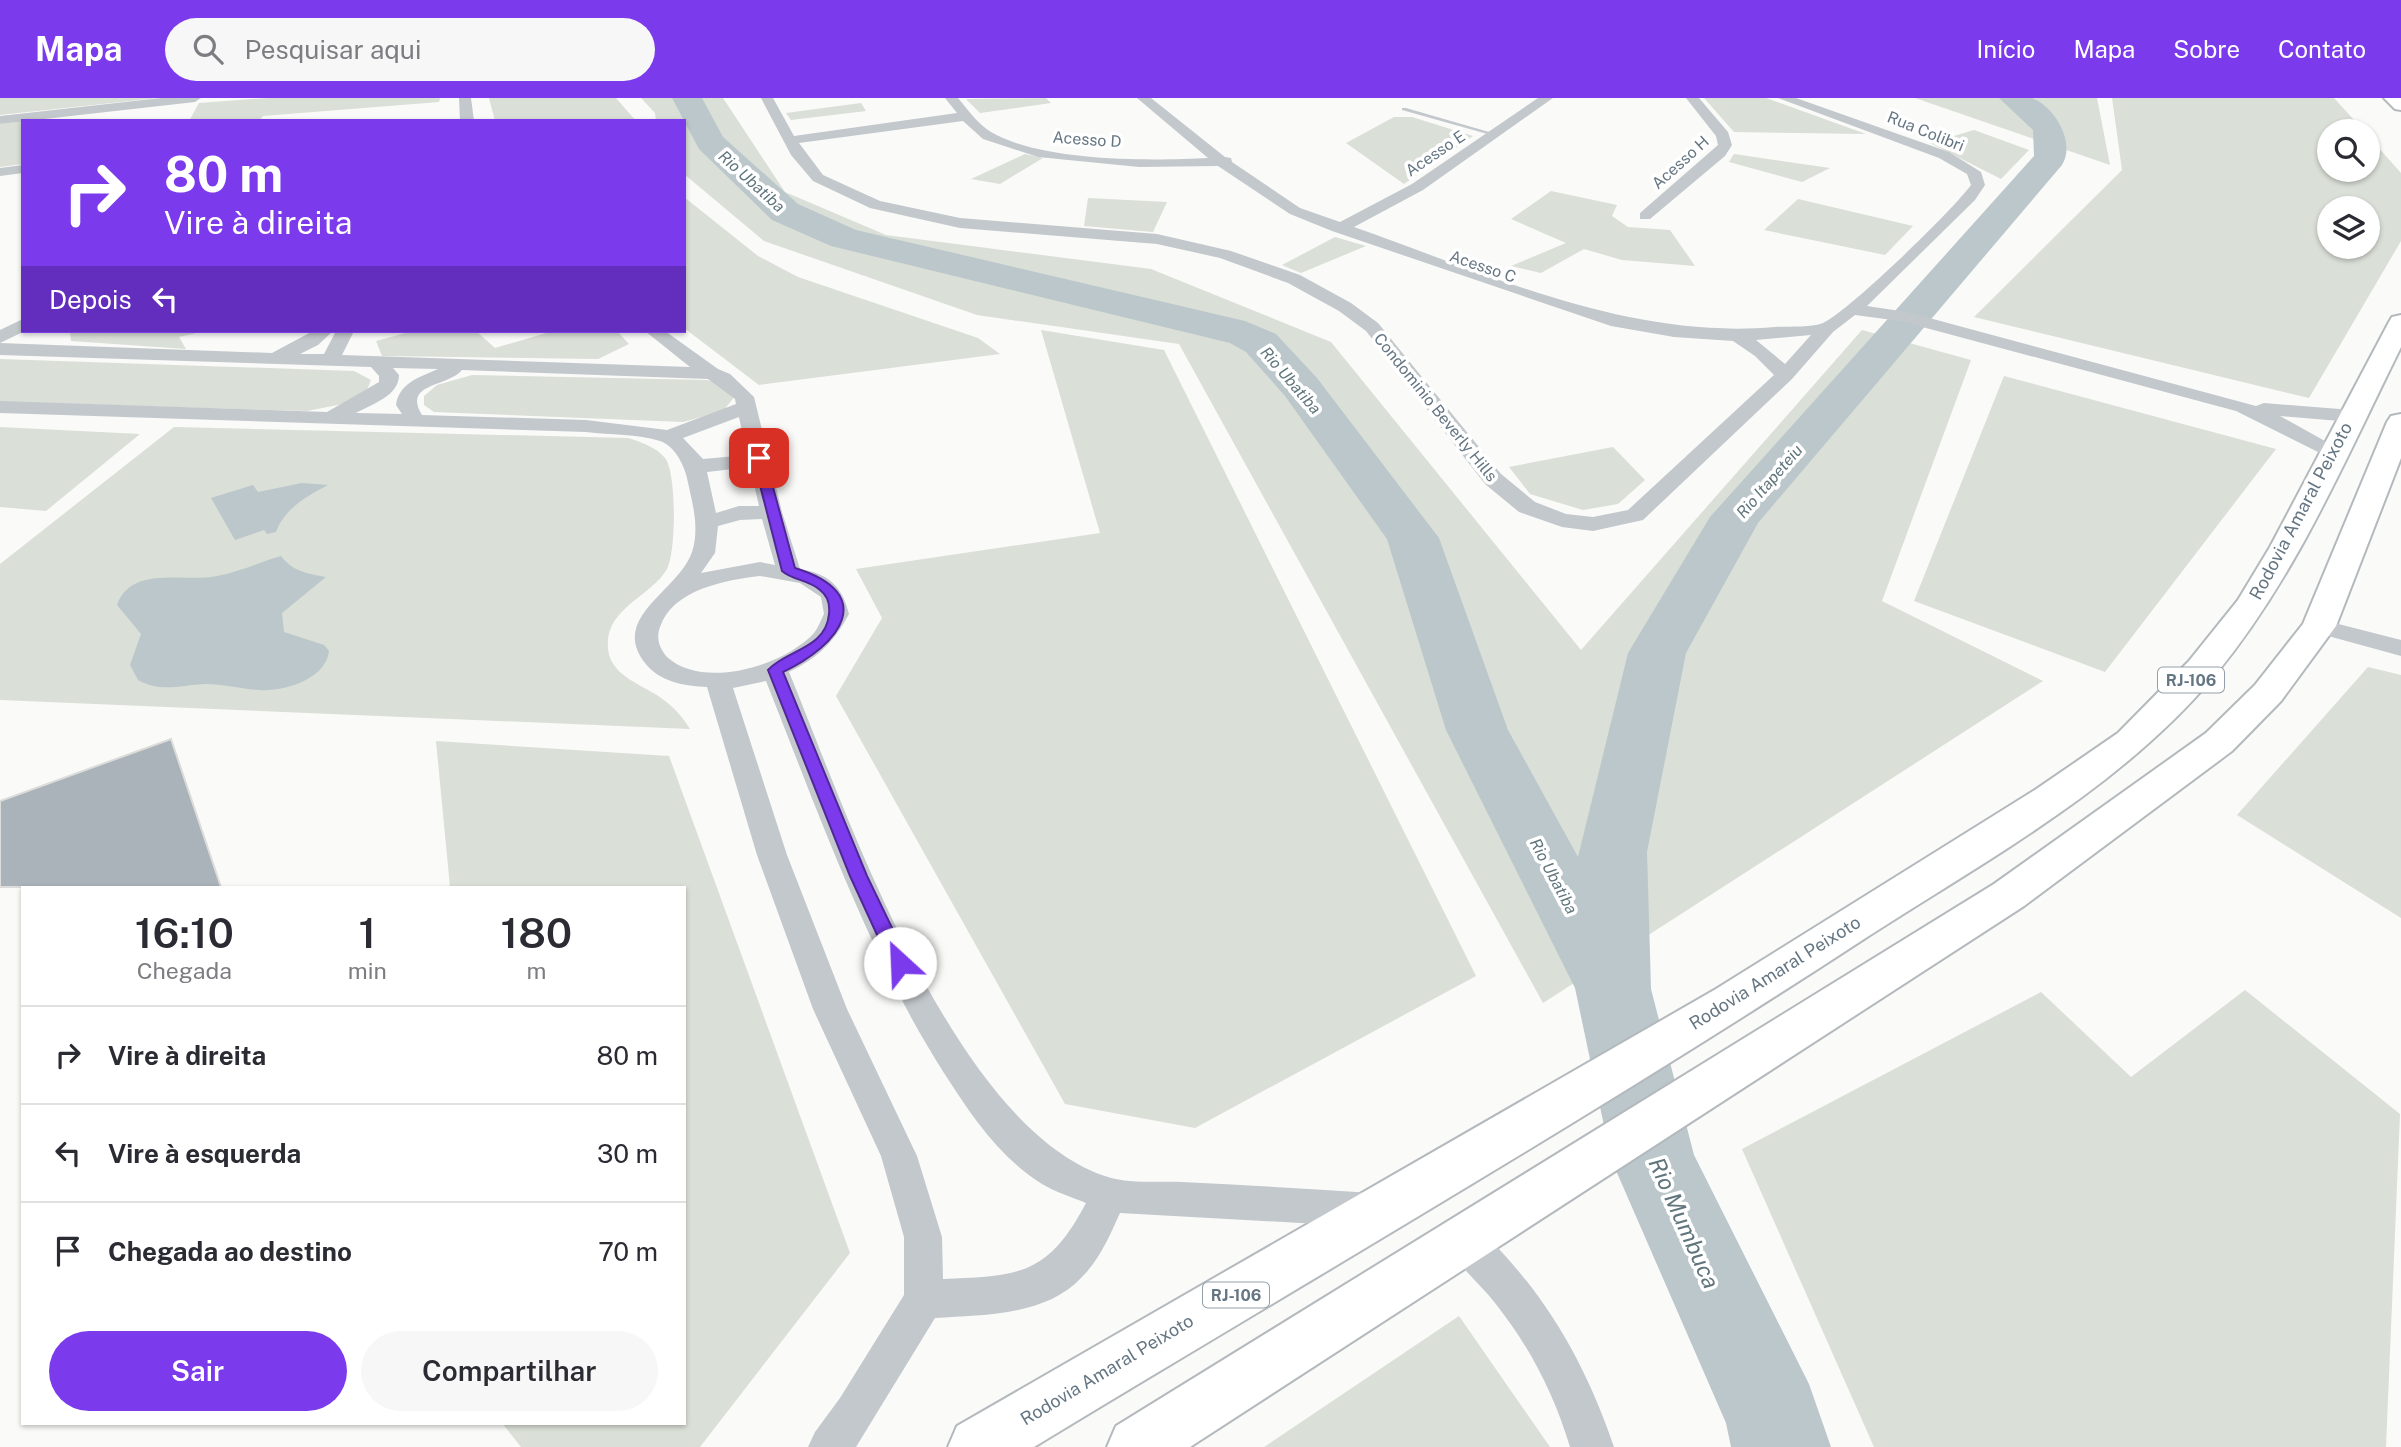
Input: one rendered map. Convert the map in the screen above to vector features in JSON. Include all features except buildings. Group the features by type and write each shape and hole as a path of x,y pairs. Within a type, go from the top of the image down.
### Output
{"highway":[{"path":"2393,98 2401,105"},
{"name":"Rodovia Amaral Peixoto","path":"978,1447 1732,1002 2049,800 2131,742 2201,669 2252,604 2334,454 2401,322"},
{"path":"1137,1447 1776,1039 2009,895 2153,793 2219,742 2268,693 2319,626 2401,422"}],"street":[{"path":"0,120 195,98"},
{"path":"465,98 467,119"},
{"name":"Condominio Beverly Hills","path":"767,98 793,140 798,155 818,178 875,205 960,223 1157,239 1225,254 1294,279 1345,307 1372,327 1493,479 1527,507 1562,520 1593,524 1635,515 1784,375 1827,328 1870,295 1970,197 1978,185 1975,172"},
{"name":"Acesso D","path":"951,98 986,135 1037,153 1063,157 1239,160"},
{"name":"Acesso C","path":"1143,98 1221,161 1277,201 1338,228 1617,322 1674,332 1737,335 1827,328"},
{"name":"Acesso C","path":"1161,98 1239,160 1292,197 1535,284 1650,317 1728,324 1847,312 1904,316"},
{"name":"Acesso E","path":"1338,228 1356,222 1406,193 1547,98"},
{"name":"Acesso H","path":"1644,216 1720,153 1725,145 1723,135 1692,98"},
{"name":"Rua Colibri","path":"1784,98 1944,155 1975,172"},
{"path":"793,140 967,116"},
{"path":"0,172 21,169"},
{"path":"1870,295 1904,316 2243,407 2298,432 2334,454"},
{"path":"0,338 21,325"},
{"path":"27,351 37,333"},
{"path":"268,361 312,341 322,333"},
{"path":"328,362 341,344 344,333"},
{"path":"625,370 643,349 643,333"},
{"path":"656,333 733,386 744,397 771,512 789,571"},
{"path":"1737,335 1762,352 1784,375"},
{"path":"0,349 268,361 711,373"},
{"path":"330,417 376,395 389,384 389,374 378,364"},
{"path":"416,421 406,405 407,396 416,386 462,367"},
{"path":"0,407 586,426 669,436 747,407"},
{"path":"2243,407 2352,416"},
{"path":"669,436 682,446 696,466 708,522 703,553 675,595"},
{"path":"696,466 730,465 759,458"},
{"path":"708,522 739,513 771,512"},
{"path":"760,569 789,571 812,578 829,589 836,605 835,622 824,640 803,657 775,670 718,680 690,678 668,670 653,658 645,643 648,626 657,610 675,595 701,581 730,572 760,569"},
{"path":"2319,626 2401,648"},
{"path":"775,670 858,876 920,1007 986,1109 1019,1144 1056,1173 1110,1195 1379,1210"},
{"path":"718,680 772,855 830,1009 900,1156 923,1237 925,1299 855,1413 830,1447"},
{"path":"925,1299 1025,1290 1061,1271 1082,1245 1110,1195"},
{"path":"1463,1240 1503,1278 1547,1338 1580,1406 1592,1447"}],"lane":[{"path":"1404,110 1493,134"}],"shaded area":[{"path":"0,98 158,98 0,115"},
{"path":"268,98 440,98 439,102 263,116 261,119 190,119 199,103"},
{"path":"489,98 616,98 634,119 494,119"},
{"path":"641,98 723,98 785,192 886,235 1151,269 1331,342 1581,650 1862,330 1971,360 1882,601 2043,681 1543,1003 1179,344 977,315 764,241 686,176 686,119 656,119 655,113"},
{"path":"1046,98 1051,103 980,113 966,99"},
{"path":"1704,98 1766,98 1866,134 1734,132"},
{"path":"1915,98 2097,98 2110,165"},
{"path":"2112,98 2334,98 2353,119 2317,119 2317,182 2380,182 2380,149 2401,173 2401,241 2309,398 1974,317 2122,170"},
{"path":"861,103 866,111 791,120 786,113"},
{"path":"1394,117 1412,117 1473,136 1404,184 1346,143"},
{"path":"21,121 21,164 0,167 0,124"},
{"path":"1974,130 2029,150 2001,179 1930,143"},
{"path":"1025,154 1043,158 1000,184 971,179"},
{"path":"1734,154 1830,168 1802,182 1729,162"},
{"path":"1551,191 1617,205 1612,216 1628,227 1670,230 1695,266 1622,260 1584,249 1541,273 1511,266 1566,243 1511,219"},
{"path":"1088,198 1167,202 1153,232 1084,226"},
{"path":"686,199 758,256 798,277 978,338 1000,354 759,385 686,330"},
{"path":"1798,199 1913,226 1885,255 1764,230"},
{"path":"1335,237 1366,246 1301,273 1282,265"},
{"path":"1041,330 1164,350 1476,976 1195,1128 1065,1104 836,696 882,618 856,569 1100,533"},
{"path":"70,333 196,333 179,337 186,349 71,341"},
{"path":"406,333 478,333 495,348 546,333 619,333 629,344 598,359 382,356 376,341"},
{"path":"0,359 354,371 371,380 367,390 343,404 307,411 0,402"},
{"path":"472,375 707,380 716,382 735,396 723,411 683,422 434,412 424,405 424,396 437,385"},
{"path":"2004,376 2276,449 2105,672 1914,601"},
{"path":"0,427 140,434 46,511 0,507"},
{"path":"174,427 628,438 653,448 665,458 672,479 674,513 670,560 659,579 620,613 613,623 608,649 611,659 622,674 669,704 690,729 0,700 0,564"},
{"path":"1613,447 1645,480 1618,504 1583,510 1530,494 1509,467"},
{"path":"302,483 328,485 291,509 276,532 267,534 264,530 235,540 211,498 253,485 258,492"},
{"path":"281,556 295,568 326,577 282,613 284,632 324,645 329,651 326,661 312,676 291,686 269,690 206,684 163,687 138,680 130,665 141,634 117,605 124,592 134,584 147,580 217,576"},
{"path":"2368,667 2401,675 2401,918 2237,815"},
{"path":"436,741 669,756 850,1253 700,1447 521,1447 504,1425 686,1425 686,886 450,886"},
{"path":"2245,990 2400,1114 2386,1447 1874,1447 1742,1149 2041,992 2131,1077"},
{"path":"1459,1316 1550,1447 1264,1447"}],"waterway":[{"name":"Rio Ubatiba","path":"687,98 710,142 785,212 844,238 1245,334 1261,343 1301,387 1413,538 1477,730 1610,983"},
{"name":"Rio Itapeteiu","path":"1781,1447 1774,1419 1653,1159 1613,989 1613,852 1657,653 1736,517 2050,158 2048,127 2014,98"},
{"path":"2021,103 2026,98"}],"route":[{"path":"759,458 771,512 789,571 812,578 829,589 836,605 835,622 824,640 803,657 775,670 858,876 900,963"}],"water label":[{"name":"Rio Mumbuca","path":"1684,1223"}]}
